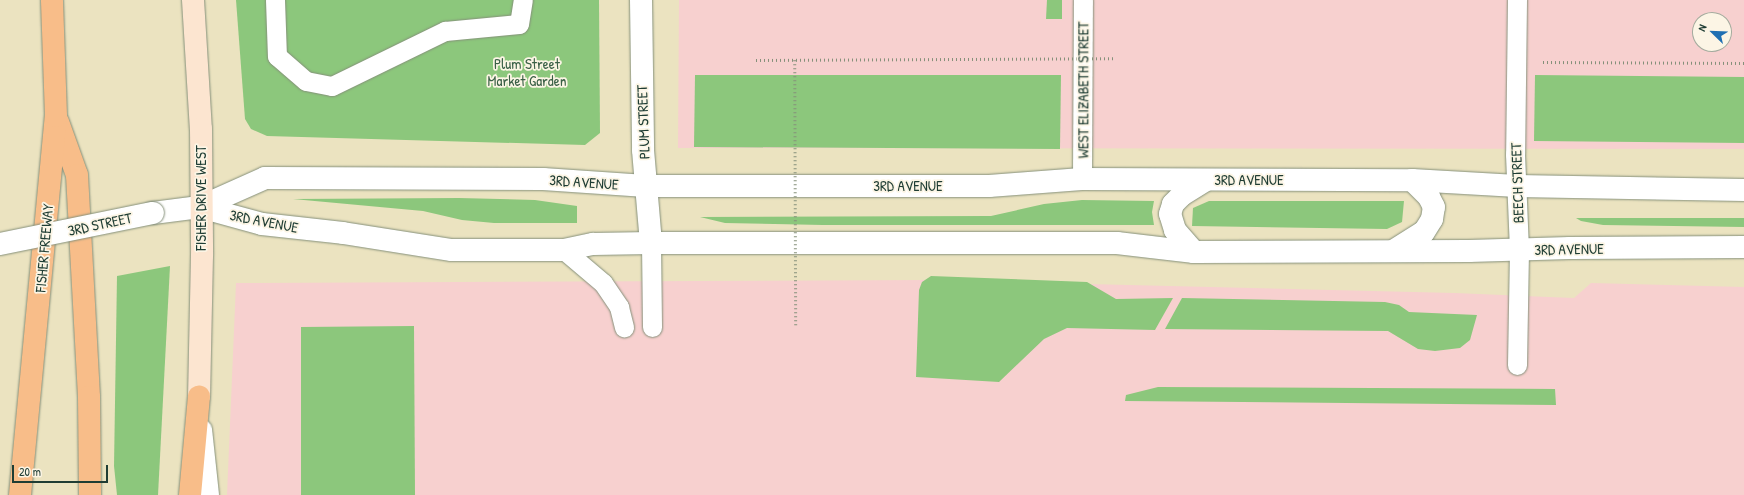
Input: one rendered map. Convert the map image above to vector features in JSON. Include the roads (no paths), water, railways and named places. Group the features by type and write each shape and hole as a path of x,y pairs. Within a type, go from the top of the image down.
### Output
{"highway":[{"name":"FISHER FREEWAY","path":"20,495 56,116 52,0"},
{"path":"56,116 77,175 89,397 90,495"},
{"path":"190,495 199,396"}],"street":[{"name":"FISHER DRIVE WEST","path":"193,0 201,129 200,206 202,255 199,396"},
{"name":"PLUM STREET","path":"641,0 643,150 651,243"},
{"name":"3RD AVENUE","path":"200,206 265,178 543,179 646,186 990,186 1082,179 1412,180 1517,186 1744,190"},
{"name":"3RD AVENUE","path":"1194,252 1175,230 1170,214 1173,204 1182,195 1206,180"},
{"path":"1393,251 1424,232 1432,218 1434,207 1429,197 1412,180"},
{"name":"3RD AVENUE","path":"200,206 262,224 343,233 452,250 564,250 593,244 651,243 1116,243 1194,252 1744,247"},
{"name":"3RD STREET","path":"0,244 153,213 200,206"}],"lane":[{"path":"275,0 277,56 306,80 332,86 445,31 520,24 523,0"},
{"name":"WEST ELIZABETH STREET","path":"1082,179 1083,0"},
{"name":"BEECH STREET","path":"1517,0 1515,62 1515,154 1519,250 1517,366"},
{"path":"651,243 652,327"},
{"path":"564,250 603,283 619,307 624,327"},
{"path":"199,396 209,495"}],"park label":[{"name":"Plum Street Market Garden","path":"527,72"}]}
